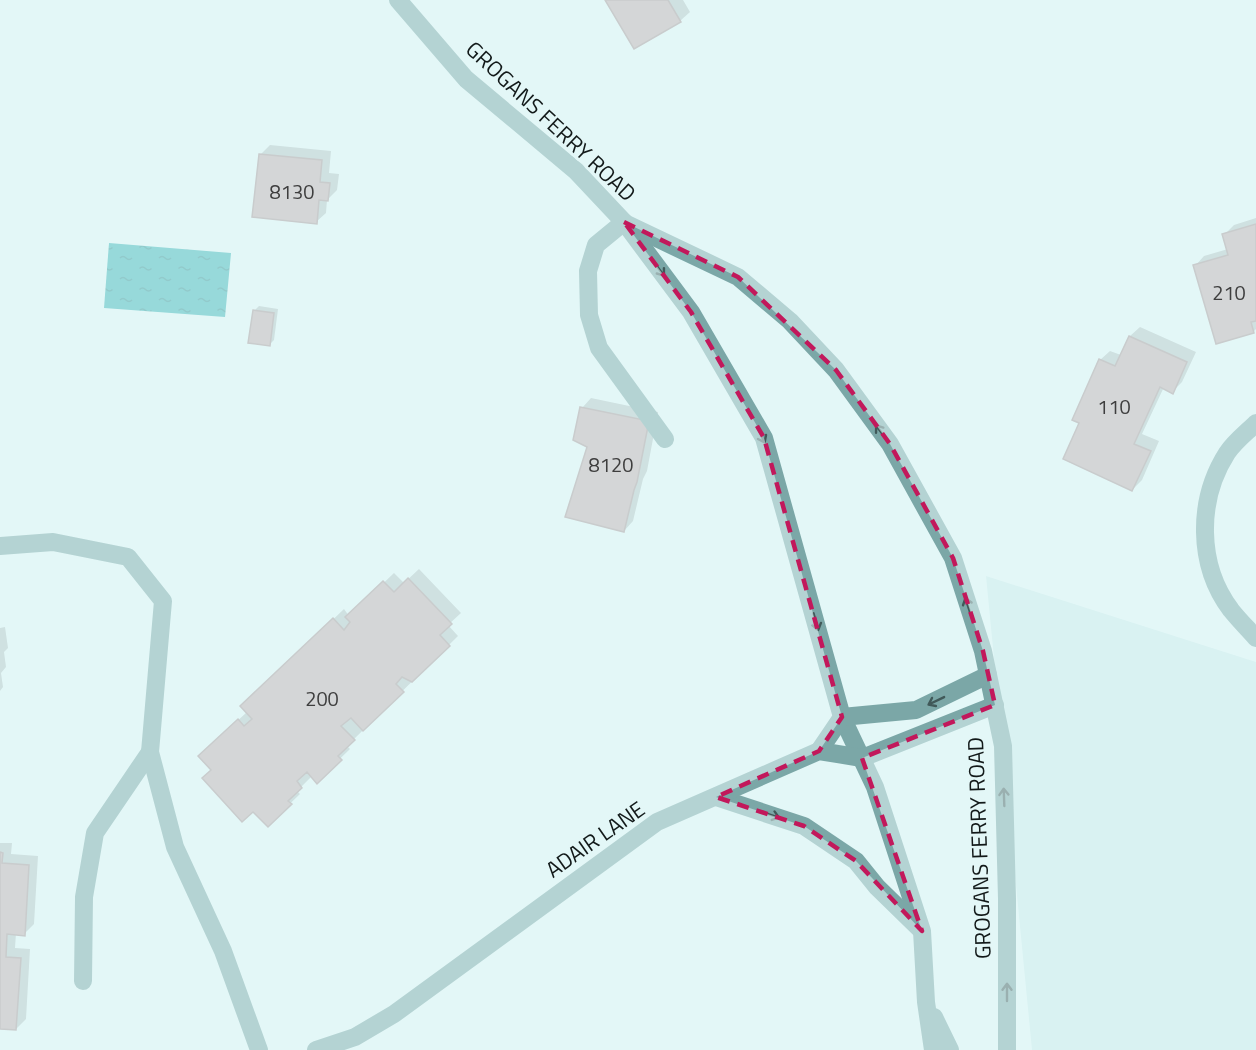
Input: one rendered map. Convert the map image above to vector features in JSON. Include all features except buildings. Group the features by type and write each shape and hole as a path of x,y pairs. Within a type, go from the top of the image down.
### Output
{"street":[{"name":"GROGANS FERRY ROAD","path":"398,0 466,79 576,171 624,222 691,312 764,438 843,717 875,787 922,931 926,1002 933,1050"},
{"name":"GROGANS FERRY ROAD","path":"624,222 738,277 789,321 836,370 890,444 953,558 988,675 1003,757 1007,899 1007,1050"},
{"path":"624,222 596,246 588,271 589,315 599,348 665,439"},
{"path":"1256,423 1228,452 1209,490 1204,531 1210,570 1230,609 1256,638"},
{"path":"0,546 53,542 128,557 163,602 150,752 175,847 223,951 259,1050"},
{"path":"988,675 916,710 843,717 819,752 862,758 995,705"},
{"path":"83,981 84,897 95,833 150,752"},
{"name":"ADAIR LANE","path":"315,1050 354,1037 394,1014 657,822 819,752"},
{"path":"716,797 804,826 856,861 878,887 922,931"},
{"path":"926,1002 950,1050"}],"highlighted area":[{"path":"624,222 738,277 836,370 890,444 953,558 983,651 995,705 862,758 922,931 856,861 804,826 716,797 819,751 842,717 764,438 691,312"}],"shaded area":[{"path":"986,576 1256,662 1256,1050 1032,1050"}],"water":[{"path":"109,243 231,253 225,317 104,308"}]}
